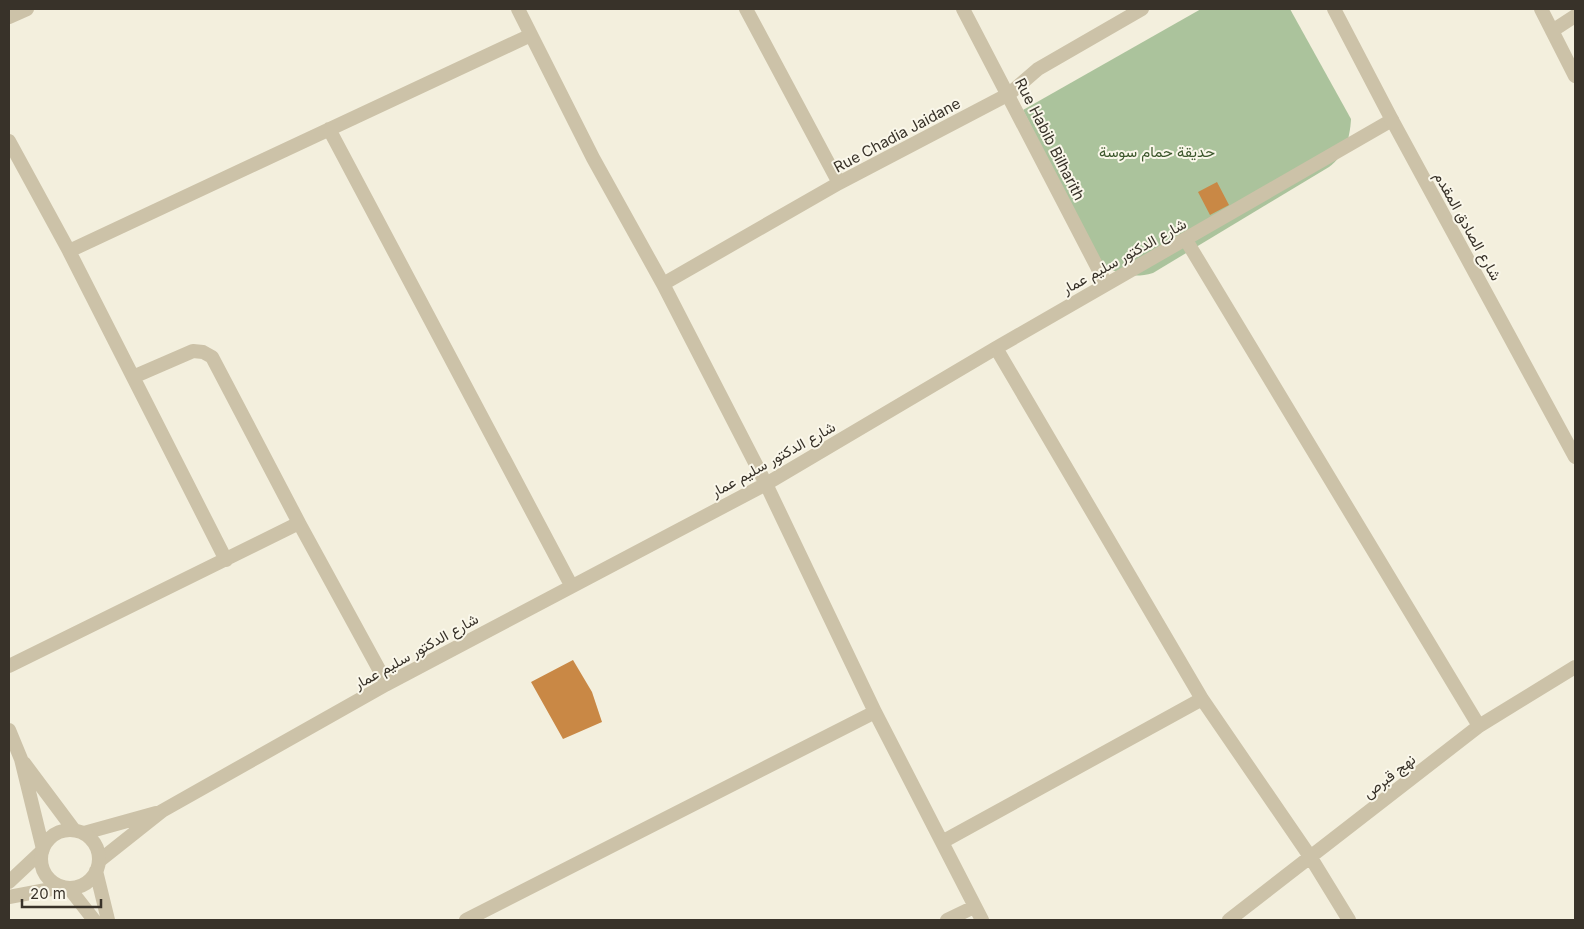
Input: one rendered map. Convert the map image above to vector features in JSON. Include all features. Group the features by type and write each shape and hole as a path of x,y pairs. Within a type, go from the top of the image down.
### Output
{"street":[{"path":"9,16 28,9"},
{"path":"518,9 593,158 663,284 766,484 875,712 982,920"},
{"path":"746,9 839,183"},
{"name":"Rue Habib Bilharith","path":"963,9 1009,94 1106,284"},
{"name":"Rue Chadia Jaidane","path":"663,284 839,183 1009,94 1045,65 1142,9"},
{"name":"شارع الصادق المقدم","path":"1334,9 1392,120 1575,457"},
{"path":"1541,9 1575,76"},
{"path":"1552,31 1575,16"},
{"path":"69,252 531,35"},
{"name":"شارع الدكتور سليم عمار","path":"162,811 387,684 766,484 1106,284 1186,240 1392,120"},
{"path":"328,129 571,586"},
{"path":"9,141 69,252 226,560"},
{"path":"1186,240 1479,726"},
{"path":"996,348 1202,699 1312,858 1349,920"},
{"path":"133,377 193,351 203,352 212,357 299,523 387,684"},
{"path":"9,666 299,523"},
{"name":"نهج قبرص","path":"1229,920 1312,858 1479,726 1575,667"},
{"path":"942,842 1202,699"},
{"path":"466,920 875,712"},
{"path":"9,730 21,759 43,850 42,862 45,873 52,882 66,887 94,920"},
{"path":"21,759 79,832 92,840 98,850 98,866 108,920"},
{"path":"9,882 43,850 50,838 61,831 79,832 162,811"},
{"path":"9,897 85,883 98,866 162,811"},
{"path":"947,920 974,907"}],"green space":[{"name":"حديقة حمام سوسة","path":"1201,9 1290,9 1351,119 1346,146 1329,167 1153,273 1139,276 1120,273 1100,264 1023,110"}],"building":[{"path":"1217,182 1229,205 1210,215 1198,192"},
{"path":"573,660 592,692 602,722 563,739 531,682"}]}
